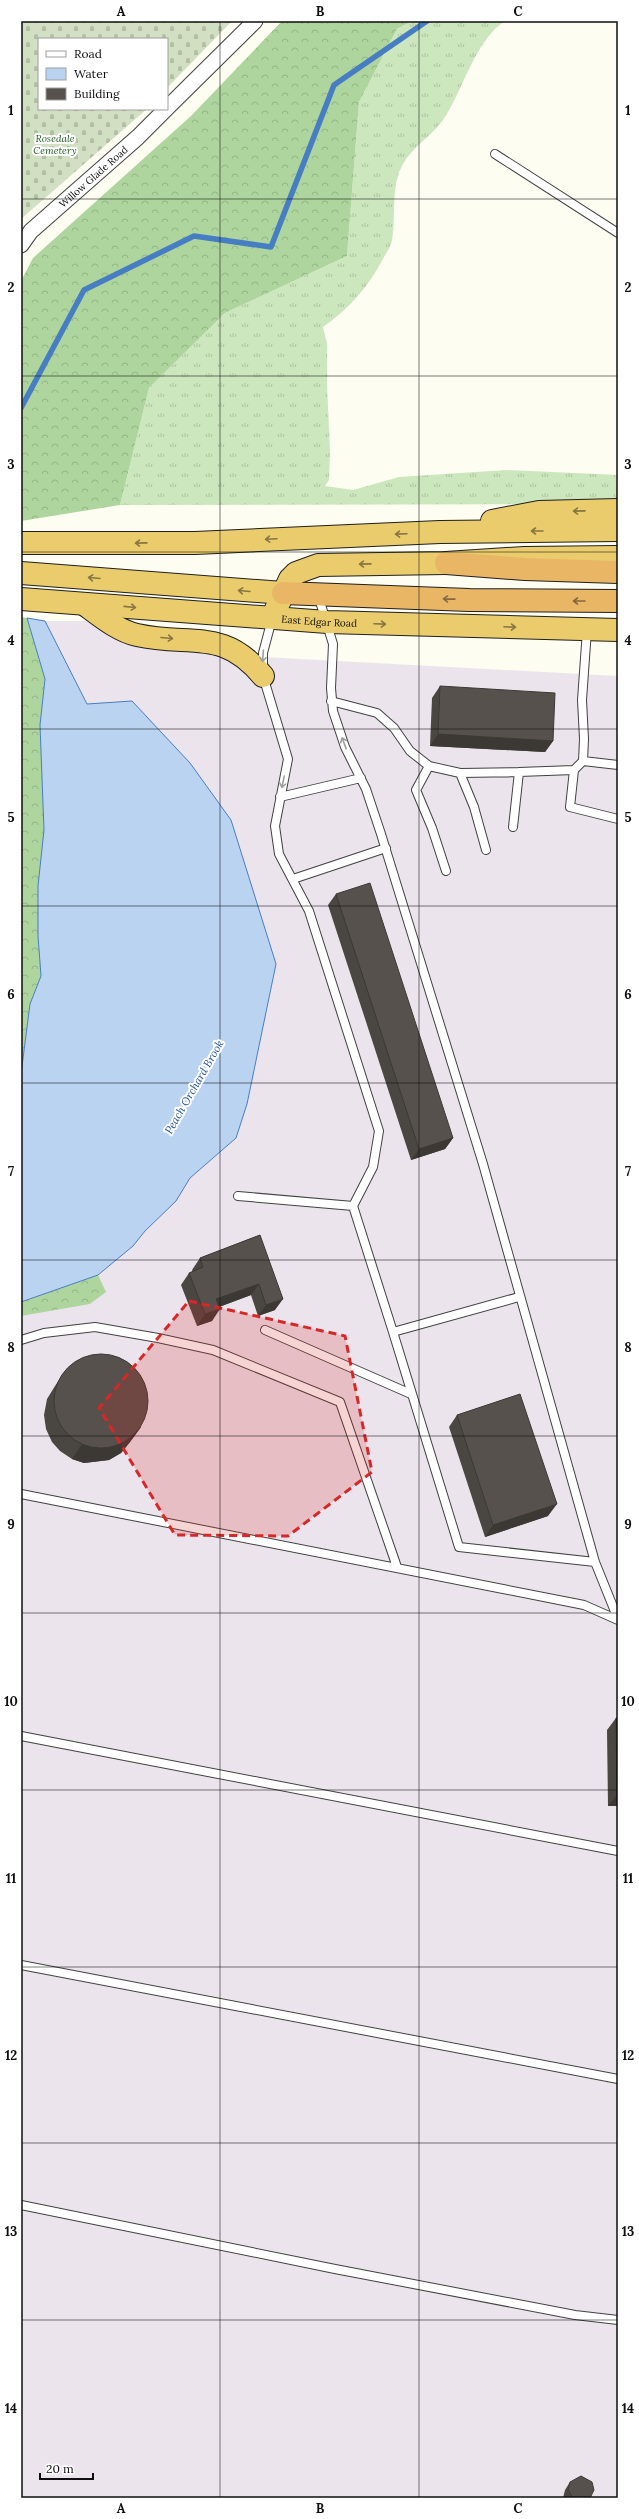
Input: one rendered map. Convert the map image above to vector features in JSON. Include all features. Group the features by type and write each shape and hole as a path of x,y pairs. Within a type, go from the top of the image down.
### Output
{"highway":[{"path":"440,532 539,512 618,510"},
{"path":"21,543 195,543 440,532 618,530"},
{"path":"272,619 283,593 296,574 318,565 446,563 524,558 618,557"},
{"path":"446,563 525,570 618,572"},
{"path":"21,573 318,595 469,600 618,601"},
{"name":"East Edgar Road","path":"21,599 327,622 618,630"},
{"path":"81,603 135,635 213,643 231,647 248,658 263,676"}],"street":[{"name":"Willow Glade Road","path":"168,106 255,21"},
{"name":"Willow Glade Road","path":"21,245 31,231 138,137 164,110"}],"lane":[{"path":"495,154 618,233"},
{"path":"318,595 334,648 331,700 345,747 361,778 386,848 483,1164 519,1297 595,1562 618,1620"},
{"path":"272,619 262,653 263,676 288,759 275,826 279,854 309,911 379,1131 374,1167 353,1206 459,1547 595,1562"},
{"path":"587,630 582,700 584,739 583,761 574,770 570,807 618,819"},
{"path":"331,700 377,713 394,728 410,751 429,766 460,773 574,770"},
{"path":"583,761 618,766"},
{"path":"429,766 416,790 432,828 446,871"},
{"path":"513,827 519,772"},
{"path":"460,773 474,807 486,850"},
{"path":"280,797 361,778"},
{"path":"293,879 386,848"},
{"path":"238,1196 353,1206"},
{"path":"393,1332 519,1297"},
{"path":"21,1340 44,1333 95,1327 158,1338 213,1350 340,1402 397,1568"},
{"path":"265,1330 411,1394"},
{"path":"21,1494 584,1605 618,1620"},
{"path":"21,1736 618,1851"},
{"path":"21,1965 618,2079"},
{"path":"21,2205 335,2269 575,2315 618,2320"}],"highlighted area":[{"path":"189,1301 345,1336 372,1472 288,1536 175,1535 99,1408"}],"shaded area":[{"path":"45,621 85,621 129,644 207,654 618,676 618,2498 21,2498 21,1316 105,1292 98,1275 133,1246 145,1231 176,1201 190,1178 236,1138 247,1104 276,964 231,820 190,763 87,704"}],"green space":[{"name":"Rosedale Cemetery","path":"21,21 232,21 168,87 168,38 38,38 38,110 146,110 21,219"},
{"path":"282,21 412,21 397,29 359,102 347,256 225,313 149,388 120,505 21,521 21,281 33,258 191,116"},
{"path":"412,21 505,21 485,40 443,120 410,154 401,168 396,185 391,242 389,249 378,268 358,296 333,320 323,327 327,344 330,452 329,480 325,486 353,490 399,477 507,470 618,475 618,504 120,505 149,388 225,313 347,256 359,102 397,29"},
{"path":"21,617 27,618 45,679 40,725 44,830 38,886 38,936 41,976 30,1004 21,1074"},
{"path":"98,1275 106,1292 90,1304 21,1316 21,1302"}],"water":[{"name":"Peach Orchard Brook","path":"27,618 45,621 87,704 132,701 190,763 231,820 276,964 247,1104 236,1138 190,1178 176,1201 145,1231 133,1246 98,1275 21,1302 21,1074 30,1004 41,976 38,936 38,886 44,830 40,725 45,679"}],"building":[{"path":"440,686 555,693 553,741 438,734"},
{"path":"370,883 453,1138 419,1149 336,894"},
{"path":"260,1235 283,1299 266,1305 259,1284 216,1299 220,1309 205,1314 189,1273 203,1267 200,1258"},
{"path":"101,1354 119,1358 134,1368 144,1383 148,1401 144,1419 134,1434 119,1444 101,1448 83,1444 68,1434 58,1419 54,1401 58,1383 68,1368 83,1358"},
{"path":"520,1394 557,1504 493,1525 457,1415"},
{"path":"616,1718 618,1718 618,1795 617,1795"},
{"path":"581,2476 592,2482 594,2490 590,2498 573,2498 568,2490 570,2482"}],"waterway":[{"path":"21,408 84,290 194,236 271,247 334,85 427,21"}]}
